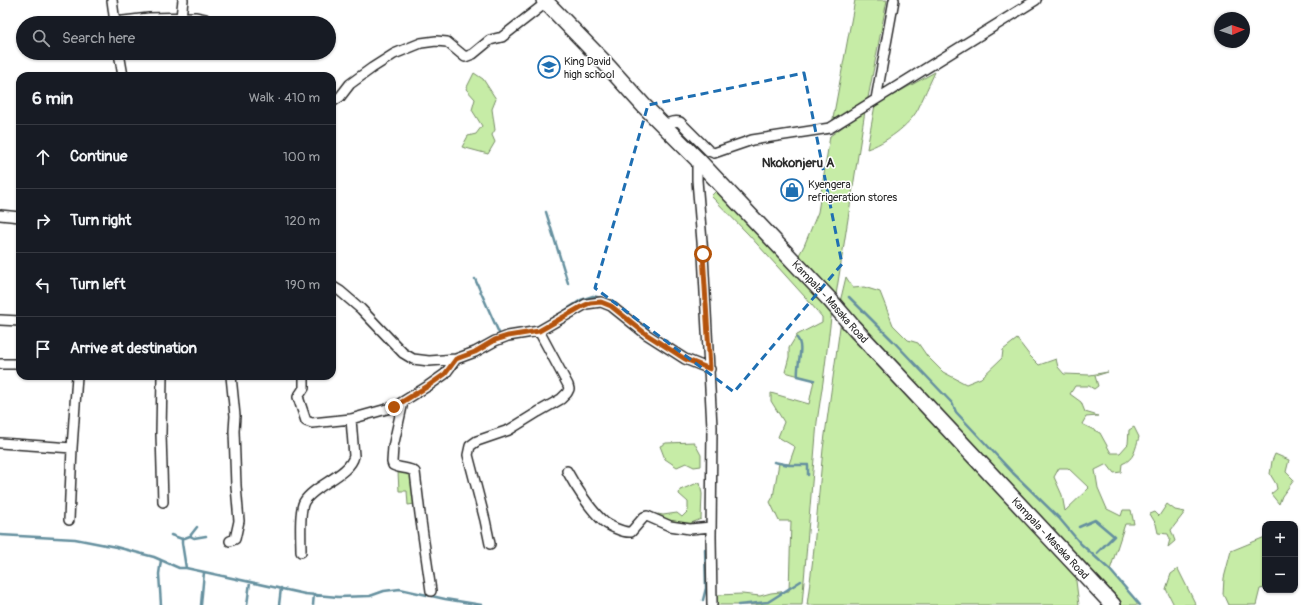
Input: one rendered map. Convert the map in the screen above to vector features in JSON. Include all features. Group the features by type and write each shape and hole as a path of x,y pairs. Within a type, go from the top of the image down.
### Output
{"highway":[{"name":"Kampala - Masaka Road","path":"547,3 830,300 853,328 1113,605"}],"street":[{"path":"112,0 114,16"},
{"path":"181,16 183,0"},
{"path":"876,99 894,0"},
{"path":"662,125 676,121 680,122 709,151 714,152 752,140 830,128 1036,0"},
{"path":"394,60 419,47 446,45 465,60 469,60 497,40 505,41 547,3"},
{"path":"336,100 340,97 350,84 394,54 421,43 436,41 447,42 465,57 473,54 490,40 502,37 547,3"},
{"path":"120,60 122,72"},
{"path":"697,159 710,369 713,452 711,527 712,605"},
{"path":"0,215 16,217"},
{"path":"336,288 361,308 403,353 413,359 429,361 456,359 475,352 495,340 508,336 539,331 586,304 601,302 611,306 646,334 685,359 710,369"},
{"path":"0,320 16,321"},
{"path":"490,544 468,450 470,446 477,441 509,430 561,399 567,393 569,389 568,386 539,331"},
{"path":"304,380 304,388 298,397 306,421 312,423 351,420 394,407 403,402 445,374 456,359"},
{"path":"0,364 16,364"},
{"path":"69,520 77,380"},
{"path":"162,380 161,434 163,502"},
{"path":"230,541 235,538 239,521 236,486 234,431 235,416 231,380"},
{"path":"403,402 392,462 393,465 397,467 411,469 415,472 431,591"},
{"path":"301,552 302,509 304,502 312,494 348,467 353,461 354,456 351,420"},
{"path":"0,443 72,448"},
{"path":"567,471 574,484 603,521 625,532 631,532 634,530 644,517 647,516 670,526 690,529 711,527"}],"highlighted area":[{"path":"804,73 842,264 734,392 595,288 648,105"}],"green space":[{"path":"855,0 887,0 868,98 832,124"},
{"path":"935,72 918,109 909,122 889,138 867,149 875,105"},
{"path":"474,73 483,79 496,99 492,109 495,130 492,135 495,142 488,154 462,147 468,136 476,134 482,126 472,110 475,99 466,89"},
{"path":"865,111 836,295 799,255 818,212 830,136"},
{"path":"718,189 832,310 817,422 802,605 716,605 717,595 742,594 760,596 789,591 791,521 779,521 770,502 773,497 779,463 789,464 795,447 778,437 784,422 771,401 771,393 809,404 814,380 785,372 789,357 789,348 797,335 822,322 822,317 805,297 711,196"},
{"path":"846,277 853,288 864,287 880,292 893,325 908,340 918,343 927,356 943,372 966,384 981,378 1002,358 1003,350 1017,339 1039,365 1056,359 1058,367 1064,374 1090,375 1108,372 1095,376 1098,386 1094,389 1089,386 1075,386 1070,394 1081,402 1085,412 1098,416 1086,417 1082,424 1100,433 1111,453 1120,453 1128,444 1129,430 1134,427 1139,437 1134,453 1130,459 1122,464 1121,472 1114,473 1107,464 1095,470 1098,488 1107,509 1121,516 1123,510 1131,510 1134,524 1125,524 1110,570 1140,605 1121,605 840,302","holes":["1059,468 1068,468 1089,488 1065,511 1062,495 1054,477"]},
{"path":"841,320 1078,576 1076,581 1079,605 807,605 823,449"},
{"path":"694,442 701,455 701,466 694,467 686,463 677,467 665,459 660,446 666,443"},
{"path":"1275,454 1289,460 1286,472 1294,480 1282,496 1279,504 1271,494 1277,489 1276,484 1270,474 1272,461"},
{"path":"412,471 415,504 408,505 407,491 399,491 398,472"},
{"path":"700,482 702,494 701,519 689,524 671,525 656,515 677,513 682,517 688,511 688,502 679,494 680,490"},
{"path":"1167,504 1175,510 1185,512 1171,530 1175,541 1168,547 1170,539 1168,534 1158,533 1156,524 1150,514 1155,512 1159,516"},
{"path":"1262,538 1262,589 1260,589 1256,605 1228,605 1223,594 1224,578 1231,551"},
{"path":"1178,569 1196,605 1174,605 1166,589 1171,574"}],"waterway":[{"path":"546,212 568,283"},
{"path":"475,279 499,333"},
{"path":"558,315 581,300 593,296 613,301"},
{"path":"849,297 952,403 956,412 1013,473 1059,518 1081,544 1110,570 1140,605"},
{"path":"797,338 800,346 798,376 814,380"},
{"path":"774,462 789,465 808,465 808,475"},
{"path":"1079,527 1095,520 1114,536 1097,553"},
{"path":"190,536 197,527"},
{"path":"0,535 75,539 116,547 154,557 179,568 186,568 305,594 338,597 370,596 384,591 400,589 482,605"},
{"path":"171,535 182,539"},
{"path":"186,568 182,539 190,536 194,538 206,536"},
{"path":"703,600 706,588 705,549"},
{"path":"161,560 159,574 161,605"},
{"path":"201,605 204,572"},
{"path":"738,605 768,602 801,581"},
{"path":"247,605 250,582"},
{"path":"279,605 281,588"},
{"path":"313,605 314,594"}],"place":[{"name":"King David high school","path":"549,67"},
{"name":"Kyengera refrigeration stores","path":"792,190"}],"district":[{"name":"Nkokonjeru A","path":"798,163"}],"route":[{"path":"394,407 445,374 456,359 475,352 495,340 508,336 539,331 590,303 601,302 611,306 646,334 685,359 710,369 703,254"}]}
